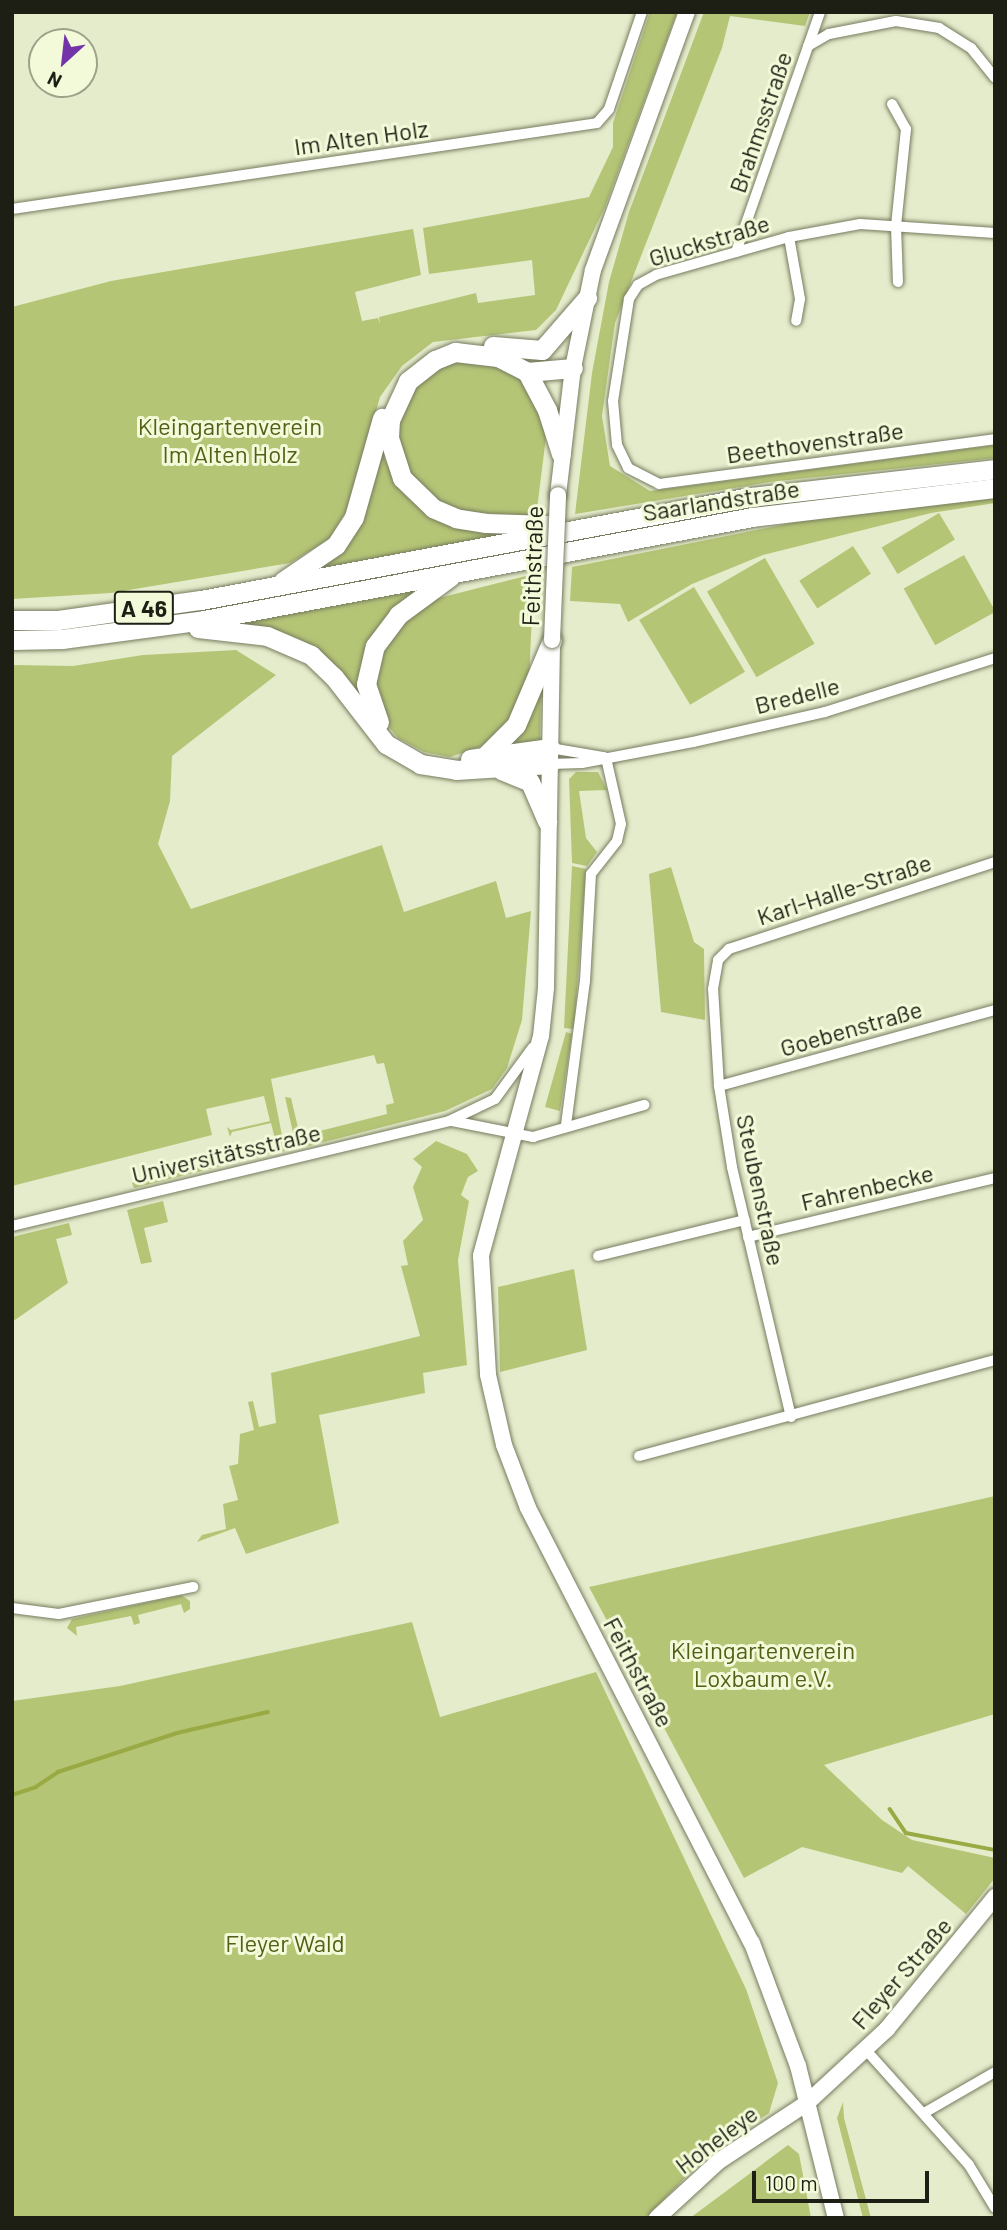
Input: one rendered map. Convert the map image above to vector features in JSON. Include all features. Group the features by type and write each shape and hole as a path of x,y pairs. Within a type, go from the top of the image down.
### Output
{"highway":[{"path":"542,350 587,298"},
{"path":"275,586 336,545 355,517 386,407 406,374 432,355 454,347 542,350 572,368"},
{"path":"561,454 547,410 527,372 513,362 475,352 455,352 419,369 402,390 390,420 389,438 402,478 415,495 456,518 516,525 600,525"},
{"path":"527,372 572,368"},
{"name":"Saarlandstraße","path":"600,525 750,497 995,469"},
{"name":"Saarlandstraße","path":"170,625 752,517 995,488"},
{"path":"275,586 600,525"},
{"path":"457,572 386,628 371,657 368,697 378,720 402,746 439,760 488,762 530,782 547,821"},
{"name":"A 46","path":"12,620 70,619 275,586"},
{"path":"170,625 267,636 298,647 334,677 397,752 440,769 550,756"},
{"name":"A 46","path":"12,640 62,639 170,625"},
{"path":"488,762 516,725 552,640"}],"main road":[{"name":"Feithstraße","path":"687,12 601,242 572,368 558,495 547,821 549,931 541,1036 484,1239 480,1287 488,1375 504,1445 528,1508 752,1943 807,2103 836,2218"},
{"name":"Fleyer Straße","path":"807,2103 887,2029 995,1897"},
{"name":"Hoheleye","path":"657,2218 719,2161 807,2103"}],"street":[{"name":"Im Alten Holz","path":"12,209 597,123 609,109 642,12"},
{"name":"Brahmsstraße","path":"736,252 820,12"},
{"name":"Brahmsstraße","path":"808,46 829,34 896,21 939,28 971,48 995,78"},
{"path":"892,104 906,129 896,226 898,282"},
{"name":"Gluckstraße","path":"641,477 628,468 613,423 629,299 638,285 656,275 789,237 860,224 995,233"},
{"name":"Gluckstraße","path":"789,237 800,299 796,321"},
{"name":"Beethovenstraße","path":"641,477 659,484 682,482 995,439"},
{"name":"Bredelle","path":"550,756 606,758 825,712 995,658"},
{"name":"Bredelle","path":"550,756 606,758"},
{"path":"566,1125 585,981 591,874 617,841 621,824 606,758"},
{"name":"Karl-Halle-Straße","path":"716,968 729,949 995,862"},
{"name":"Steubenstraße","path":"716,968 714,1037 719,1086 748,1237 792,1417"},
{"name":"Goebenstraße","path":"719,1086 995,1010"},
{"name":"Universitätsstraße","path":"12,1226 449,1121 495,1100 541,1036"},
{"path":"511,1136 536,1136 566,1125 644,1105"},
{"name":"Universitätsstraße","path":"449,1121 511,1136"},
{"name":"Fahrenbecke","path":"748,1237 995,1178"},
{"path":"598,1256 746,1220"},
{"path":"639,1456 792,1417 995,1360"},
{"path":"12,1608 59,1614 193,1587"},
{"path":"865,2049 969,2165 995,2208"},
{"path":"924,2113 995,2072"}],"green space":[{"name":"Kleingartenverein Im Alten Holz","path":"650,12 677,12 605,207 556,310 536,330 433,342 402,366 380,397 348,508 330,538 290,563 111,593 12,599 12,307 111,281 413,229 421,275 355,292 362,321 378,318 380,324 379,317 476,293 478,303 535,295 532,260 429,274 423,228 589,197 613,147 613,123"},
{"path":"704,12 810,12 805,26 730,16 722,48 615,323 602,416 610,466 650,491 995,445 995,458 770,482 575,514 592,373 609,282 629,212"},
{"path":"485,357 530,386 546,437 536,517 460,511 431,498 401,464 396,410 435,364"},
{"path":"381,451 397,486 420,508 519,533 309,573 364,513"},
{"path":"995,493 995,503 931,513 763,555 692,584 628,622 620,604 570,601 572,567 847,512"},
{"path":"939,513 955,540 898,574 882,548"},
{"path":"853,546 871,574 817,609 799,581"},
{"path":"964,555 995,612 935,645 904,588"},
{"path":"765,558 814,644 756,677 707,592"},
{"path":"534,574 529,679 520,708 494,742 450,757 424,752 398,738 379,715 373,670 392,630 431,600"},
{"path":"429,586 402,603 361,700 328,661 303,641 280,631 229,624"},
{"path":"694,587 745,672 690,705 639,620"},
{"path":"236,650 276,675 172,756 170,801 158,844 191,909 382,845 404,912 496,881 506,918 531,911 522,1020 507,1068 492,1089 445,1111 301,1148 296,1146 285,1097 291,1098 300,1136 387,1114 386,1105 394,1103 384,1063 377,1064 374,1055 271,1079 285,1151 236,1160 234,1152 238,1157 277,1147 271,1123 232,1132 230,1137 227,1127 231,1130 270,1121 264,1096 206,1109 212,1135 12,1186 12,665 73,666 143,655"},
{"path":"541,676 540,740 509,745"},
{"path":"576,772 598,772 607,790 579,791 586,838 597,852 587,866 572,863 569,779"},
{"path":"572,866 586,869 574,1029 564,1028"},
{"path":"671,867 694,942 704,949 705,1020 661,1012 649,874"},
{"path":"566,1032 572,1034 560,1111 545,1107"},
{"path":"436,1141 467,1154 478,1171 468,1177 461,1195 469,1201 458,1260 467,1365 423,1373 425,1393 319,1415 339,1523 246,1554 235,1528 197,1542 202,1535 226,1529 223,1504 238,1500 229,1466 238,1464 240,1434 254,1430 248,1402 253,1401 259,1427 276,1423 271,1373 420,1336 401,1266 408,1265 403,1241 423,1220 413,1187 422,1167 413,1159"},
{"path":"221,1153 226,1162 222,1166 134,1188 132,1183 171,1173 170,1166 175,1173 221,1161"},
{"path":"163,1201 168,1222 144,1228 152,1262 141,1264 127,1210"},
{"path":"69,1223 72,1235 56,1239 68,1283 12,1322 12,1237"},
{"path":"574,1269 587,1350 500,1372 498,1287"},
{"name":"Kleingartenverein Loxbaum e.V.","path":"995,1496 995,1714 824,1765 882,1820 912,1840 995,1858 995,1878 966,1914 908,1866 902,1873 802,1847 744,1878 589,1587"},
{"path":"181,1595 190,1601 190,1609 184,1613 181,1604 138,1615 140,1623 134,1625 131,1616 76,1627 77,1636 67,1628 72,1619"},
{"name":"Fleyer Wald","path":"412,1622 440,1717 596,1672 746,1989 778,2083 769,2113 708,2154 646,2218 12,2218 12,1701 120,1686"},
{"path":"843,2102 844,2118 871,2218 863,2218 837,2118"},
{"path":"788,2145 799,2154 811,2218 690,2218"}],"waterway":[{"path":"12,1795 36,1787 58,1772 177,1733 268,1712"},
{"path":"890,1809 906,1833 995,1850"}]}
